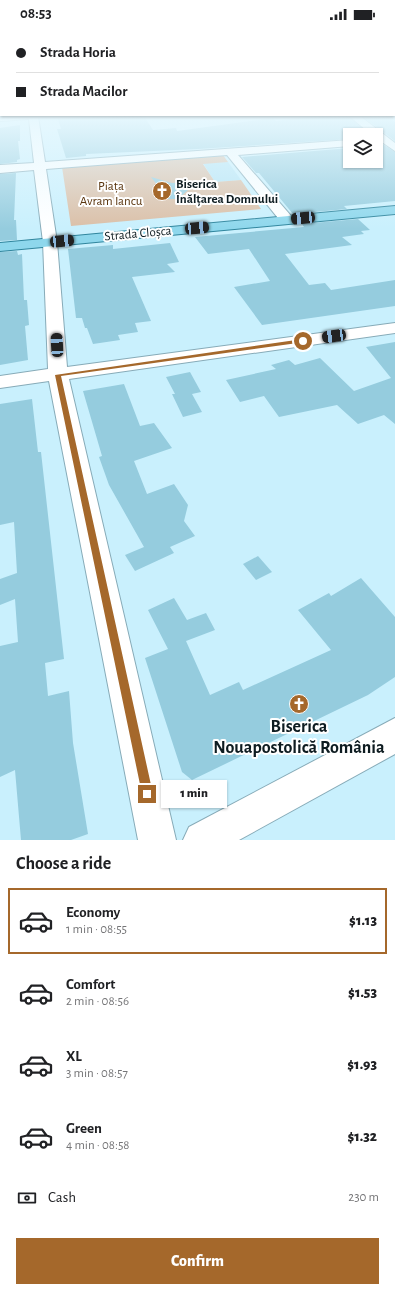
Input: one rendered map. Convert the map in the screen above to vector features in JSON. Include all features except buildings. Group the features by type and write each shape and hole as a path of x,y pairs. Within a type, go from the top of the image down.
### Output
{"main road":[{"name":"Strada Cloșca","path":"0,246 395,210"}],"street":[{"path":"38,154 50,242 58,375 157,840"},
{"path":"0,169 204,154"},
{"path":"232,154 288,220"},
{"path":"0,382 395,328"},
{"path":"202,840 395,735"}],"shaded area":[{"path":"228,162 241,180 215,182 203,163"}],"green space":[{"name":"Piața Avram Iancu","path":"223,155 228,162 203,164 215,182 241,180 261,209 71,226 62,167"}],"place":[{"name":"Biserica Înălțarea Domnului","path":"162,191"},
{"name":"Biserica Nouapostolică România","path":"299,704"}],"route":[{"path":"147,794 58,375 303,341"}]}
